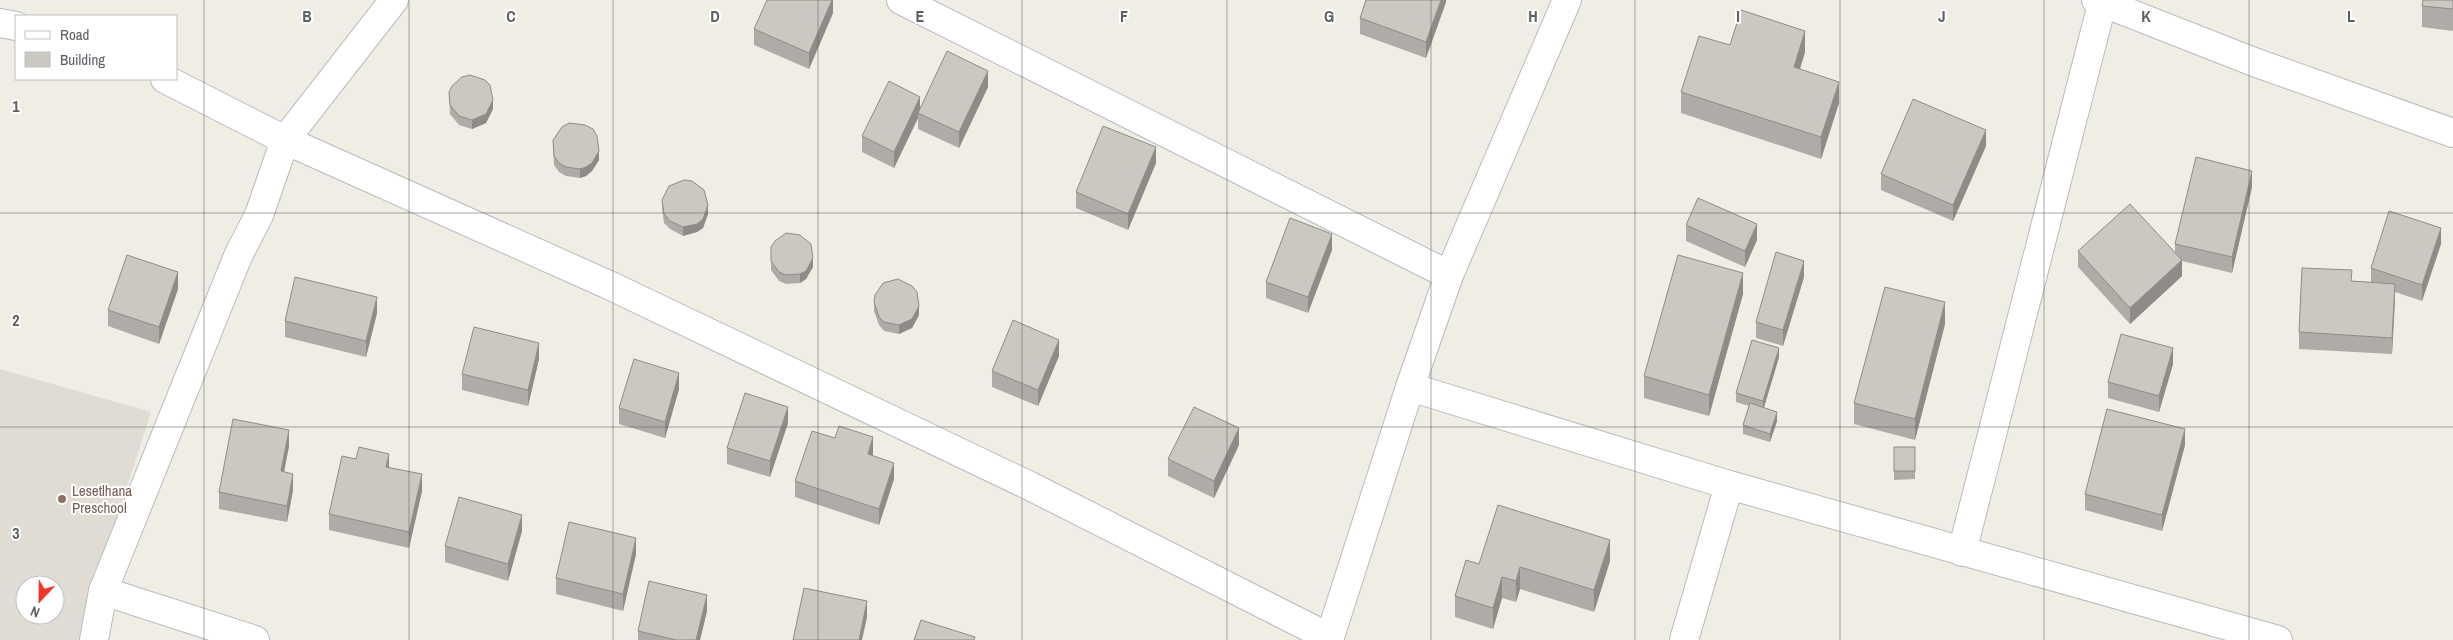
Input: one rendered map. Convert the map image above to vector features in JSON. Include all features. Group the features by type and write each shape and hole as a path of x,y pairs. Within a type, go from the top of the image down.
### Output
{"street":[{"path":"94,640 103,592 238,256 259,215 285,140 394,0"},
{"path":"901,0 1449,275"},
{"path":"167,80 285,140 611,286 1030,486 1330,639 1410,387 1449,275 1567,0"},
{"path":"1962,552 2100,1 2254,62 2453,133"},
{"path":"0,23 15,26"},
{"path":"1410,387 1729,485 2278,640"},
{"path":"1684,640 1729,485"},
{"path":"103,592 254,640"}],"shaded area":[{"name":"Lesetlhana Preschool","path":"0,369 151,412 78,640 0,640"}],"building":[{"path":"767,0 832,0 809,53 754,29"},
{"path":"1366,0 1441,0 1426,42 1360,18"},
{"path":"2423,0 2453,0 2453,9 2422,6"},
{"path":"1741,10 1805,31 1794,67 1839,82 1821,137 1681,92 1699,36 1730,45"},
{"path":"947,51 988,71 959,132 918,113"},
{"path":"470,75 485,80 490,85 493,100 486,114 472,120 459,116 450,105 449,92 452,86 462,77"},
{"path":"889,81 920,97 894,152 862,136"},
{"path":"1913,99 1986,130 1953,205 1881,174"},
{"path":"569,123 585,125 593,129 597,136 599,151 592,163 580,169 566,167 559,163 554,156 553,140 562,127"},
{"path":"1103,126 1156,147 1128,214 1076,192"},
{"path":"2196,157 2252,171 2232,257 2175,244"},
{"path":"684,180 692,181 704,190 708,205 703,219 697,224 683,227 670,221 664,214 662,200 669,186"},
{"path":"1698,198 1757,224 1745,251 1686,225"},
{"path":"2130,204 2182,260 2130,308 2078,251"},
{"path":"2389,211 2441,228 2422,285 2371,268"},
{"path":"1290,218 1332,234 1308,297 1266,282"},
{"path":"786,233 800,235 811,244 813,258 806,271 800,274 786,275 779,272 771,261 771,247 775,241"},
{"path":"1776,252 1804,261 1783,330 1756,322"},
{"path":"127,255 178,272 159,327 108,310"},
{"path":"1678,255 1743,273 1709,395 1644,376"},
{"path":"2302,268 2352,270 2351,281 2395,284 2392,338 2299,332"},
{"path":"295,277 377,297 366,341 285,321"},
{"path":"898,279 912,286 917,292 919,306 912,319 899,325 884,322 879,317 874,302 875,295 883,283"},
{"path":"1885,287 1945,302 1915,419 1854,403"},
{"path":"1013,320 1059,340 1038,390 992,371"},
{"path":"474,327 539,343 528,390 462,374"},
{"path":"2121,334 2173,348 2159,396 2108,382"},
{"path":"1752,340 1779,348 1763,401 1736,393"},
{"path":"634,359 679,373 665,422 619,408"},
{"path":"745,393 788,407 770,461 727,448"},
{"path":"1750,403 1777,412 1770,434 1743,425"},
{"path":"1194,407 1239,428 1214,481 1168,459"},
{"path":"2107,409 2185,429 2162,515 2085,494"},
{"path":"233,419 289,430 281,471 293,474 287,506 219,492"},
{"path":"839,426 873,437 868,454 894,463 879,509 795,481 812,431 835,438"},
{"path":"359,447 389,454 386,467 422,474 409,532 329,514 342,456 356,459"},
{"path":"1894,447 1915,447 1915,471 1894,471"},
{"path":"459,497 522,515 508,564 445,546"},
{"path":"1498,505 1610,540 1594,590 1520,567 1516,581 1502,577 1493,608 1455,596 1466,560 1479,564"},
{"path":"569,522 636,538 623,594 556,578"},
{"path":"649,581 707,595 696,640 676,640 638,631"},
{"path":"804,588 867,601 859,640 793,640"},
{"path":"921,620 975,637 974,640 914,640"}],"place":[{"name":"Lesetlhana Preschool","path":"62,499"}]}
